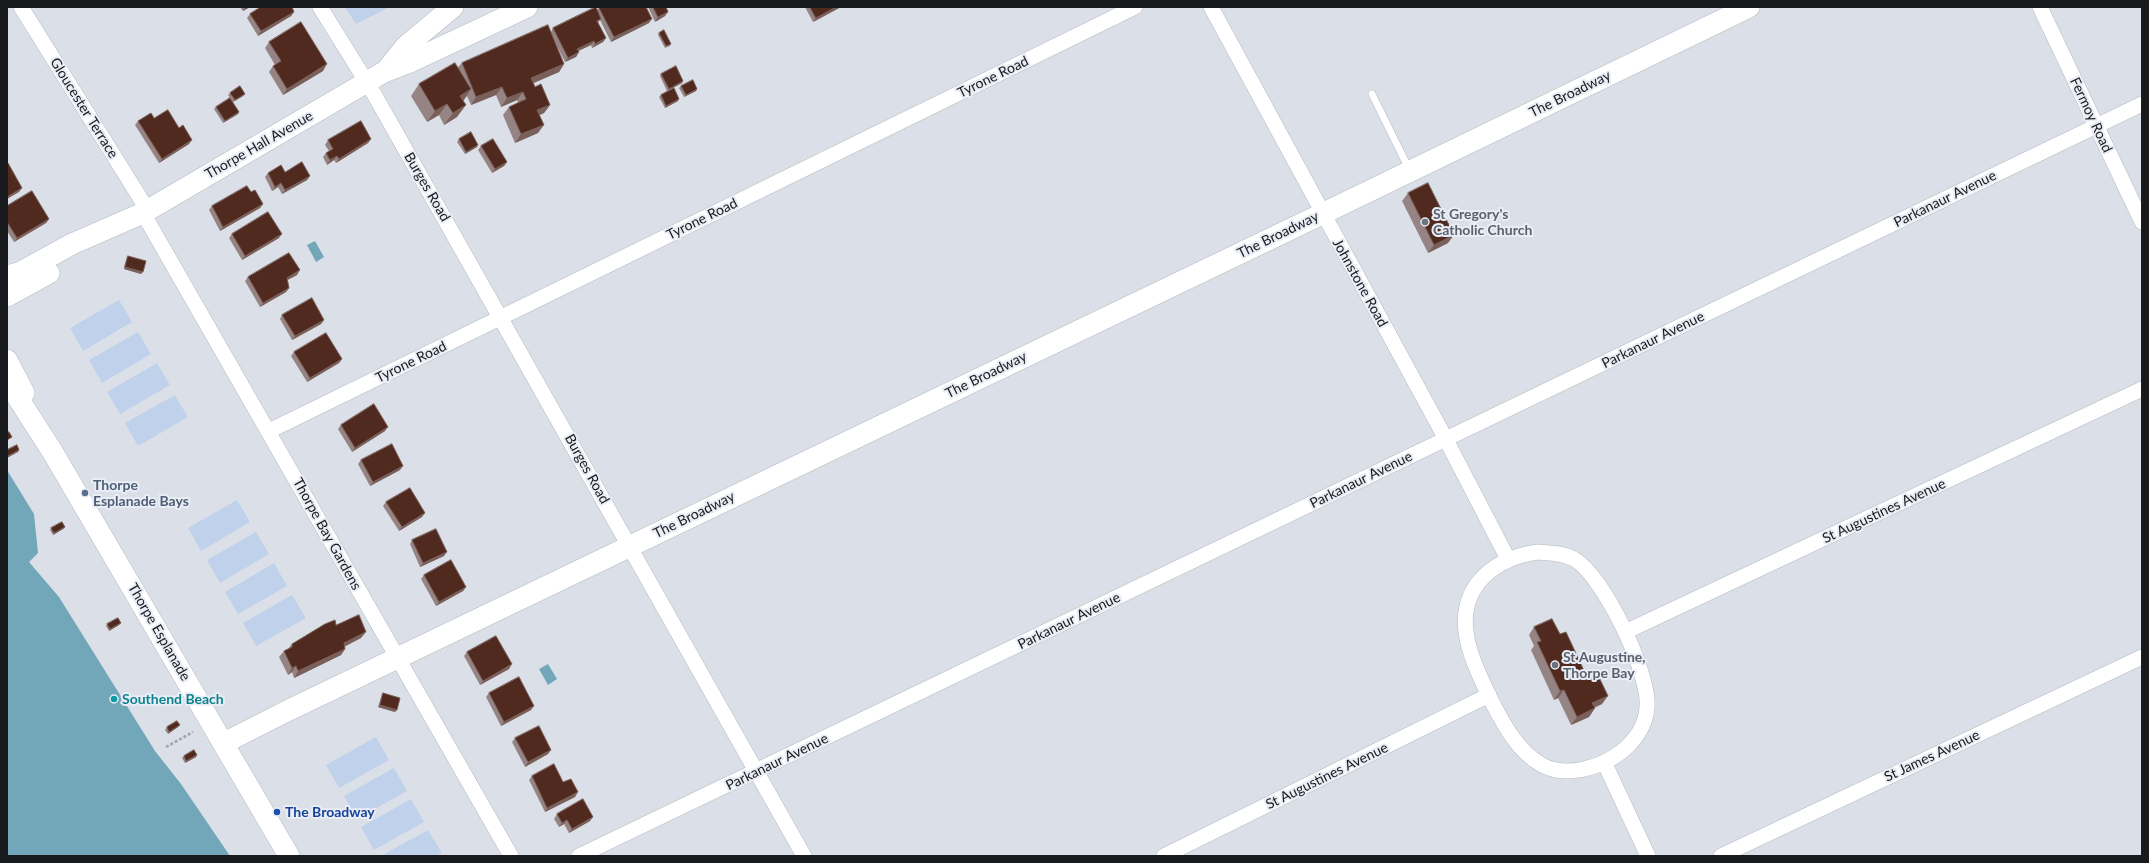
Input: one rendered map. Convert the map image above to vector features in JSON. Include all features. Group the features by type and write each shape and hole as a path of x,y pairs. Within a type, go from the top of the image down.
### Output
{"street":[{"name":"Gloucester Terrace","path":"21,7 141,213"},
{"name":"Burges Road","path":"320,7 376,77 502,318 804,856"},
{"name":"Thorpe Hall Avenue","path":"376,77 406,46 453,7"},
{"name":"Thorpe Hall Avenue","path":"7,296 78,257 141,213 376,77 527,7"},
{"name":"Tyrone Road","path":"269,431 1135,7"},
{"name":"Johnstone Road","path":"1211,7 1322,214 1446,439 1508,559"},
{"name":"The Broadway","path":"224,743 1749,7"},
{"name":"Fermoy Road","path":"2040,7 2142,222"},
{"name":"Parkanaur Avenue","path":"580,856 2142,104"},
{"name":"Thorpe Hall Avenue","path":"7,276 21,272 72,244 141,213"},
{"name":"Thorpe Bay Gardens","path":"141,213 269,431 397,659 511,856"},
{"name":"Thorpe Esplanade","path":"7,360 52,451"},
{"name":"Thorpe Esplanade","path":"7,381 52,451 224,743 288,856"},
{"name":"St Augustines Avenue","path":"1625,632 2142,389"},
{"path":"1538,552 1551,553 1574,559 1594,579 1610,603 1625,632 1642,676 1647,707 1644,720 1629,746 1604,762 1575,770 1558,770 1543,765 1522,750 1508,730 1489,695 1466,634 1467,605 1474,589 1483,577 1496,565 1508,559 1524,554 1538,552"},
{"name":"St James Avenue","path":"1721,856 2142,657"},
{"name":"St Augustines Avenue","path":"1164,856 1489,695"},
{"path":"1604,762 1648,856"}],"lane":[{"path":"1372,94 1410,171"}],"path":[{"path":"166,747 193,732"}],"shaded area":[{"path":"345,7 390,7 356,24"},
{"path":"315,241 324,257 316,262 307,245"},
{"path":"119,300 132,322 83,351 70,328"},
{"path":"138,332 151,354 102,383 89,360"},
{"path":"157,363 170,385 120,414 107,392"},
{"path":"175,395 188,417 138,446 125,423"},
{"path":"7,470 34,514 38,553 29,562 59,597 155,751 181,784 230,856 7,856"},
{"path":"237,500 250,522 201,551 188,528"},
{"path":"256,532 269,554 220,583 207,560"},
{"path":"274,563 287,586 238,614 225,592"},
{"path":"292,595 306,618 256,646 243,623"},
{"path":"548,664 557,679 548,685 539,669"},
{"path":"376,737 389,760 339,788 326,765"},
{"path":"394,768 407,791 357,819 344,796"},
{"path":"411,799 424,822 374,850 361,827"},
{"path":"428,830 442,853 436,856 381,856"}],"building":[{"path":"261,7 292,7 294,12 261,31 250,14"},
{"path":"596,7 601,19 597,21 606,38 595,44 594,41 577,49 579,52 568,58 553,28"},
{"path":"646,7 652,19 614,37 599,8"},
{"path":"653,7 666,7 668,12 658,17"},
{"path":"810,7 836,7 816,18"},
{"path":"301,22 327,64 287,89 273,66 281,61 269,42"},
{"path":"548,25 564,64 531,78 535,87 541,84 550,105 537,110 544,125 521,134 509,107 526,99 523,92 507,98 502,87 476,97 462,63"},
{"path":"664,30 671,44 666,46 659,33"},
{"path":"455,63 471,89 460,96 466,105 453,113 447,104 435,111 419,84"},
{"path":"676,66 683,81 669,89 661,74"},
{"path":"693,80 697,89 686,95 681,86"},
{"path":"240,86 245,94 235,100 230,93"},
{"path":"674,88 679,99 666,106 661,95"},
{"path":"230,98 239,112 225,121 216,107"},
{"path":"168,110 179,128 183,125 192,140 162,159 138,121 151,113 154,118"},
{"path":"361,121 371,139 339,159 337,156 330,160 326,153 333,149 328,140"},
{"path":"471,132 478,145 466,152 459,139"},
{"path":"493,139 507,162 495,169 481,146"},
{"path":"302,162 310,176 285,190 281,183 275,187 268,173 281,165 285,172"},
{"path":"7,163 22,188 7,197"},
{"path":"1428,183 1454,235 1434,245 1408,193"},
{"path":"247,186 251,192 255,190 263,204 223,227 212,206"},
{"path":"32,191 49,219 17,238 7,222 7,206"},
{"path":"268,212 282,234 245,256 232,234"},
{"path":"289,253 300,270 287,278 289,288 263,303 248,277"},
{"path":"128,256 146,261 143,272 125,267"},
{"path":"312,298 324,320 295,336 282,315"},
{"path":"326,333 342,359 310,378 294,352"},
{"path":"374,404 388,427 355,448 341,425"},
{"path":"9,432 12,437 7,440 7,433"},
{"path":"392,444 403,466 373,482 361,460"},
{"path":"17,445 19,450 8,456 7,450"},
{"path":"410,488 425,513 402,527 386,502"},
{"path":"62,522 65,527 54,533 51,528"},
{"path":"436,529 447,552 423,563 412,540"},
{"path":"451,560 466,587 439,602 424,575"},
{"path":"359,615 366,632 344,643 345,649 298,671 296,666 292,668 284,651 292,647 292,644 325,624 335,620 336,625"},
{"path":"118,618 121,623 110,629 107,624"},
{"name":"St Augustine, Thorpe Bay","path":"1552,619 1560,634 1566,632 1587,677 1597,673 1608,696 1592,703 1595,708 1577,717 1564,690 1560,691 1537,642 1541,641 1534,627"},
{"path":"496,636 512,664 483,681 467,652"},
{"path":"519,677 534,706 504,722 489,693"},
{"path":"383,693 400,698 397,710 380,705"},
{"path":"177,721 180,725 169,732 167,727"},
{"path":"539,726 551,750 528,762 515,738"},
{"path":"194,750 197,755 186,761 184,756"},
{"path":"554,764 563,782 571,779 578,792 547,808 532,776"},
{"path":"583,799 593,817 572,829 567,820 562,823 557,814"}],"place":[{"name":"St Gregory's Catholic Church","path":"1425,222"},
{"name":"Thorpe Esplanade Bays","path":"85,493"},
{"name":"St Augustine, Thorpe Bay","path":"1555,665"},
{"name":"Southend Beach","path":"114,699"},
{"name":"The Broadway","path":"277,812"}]}
